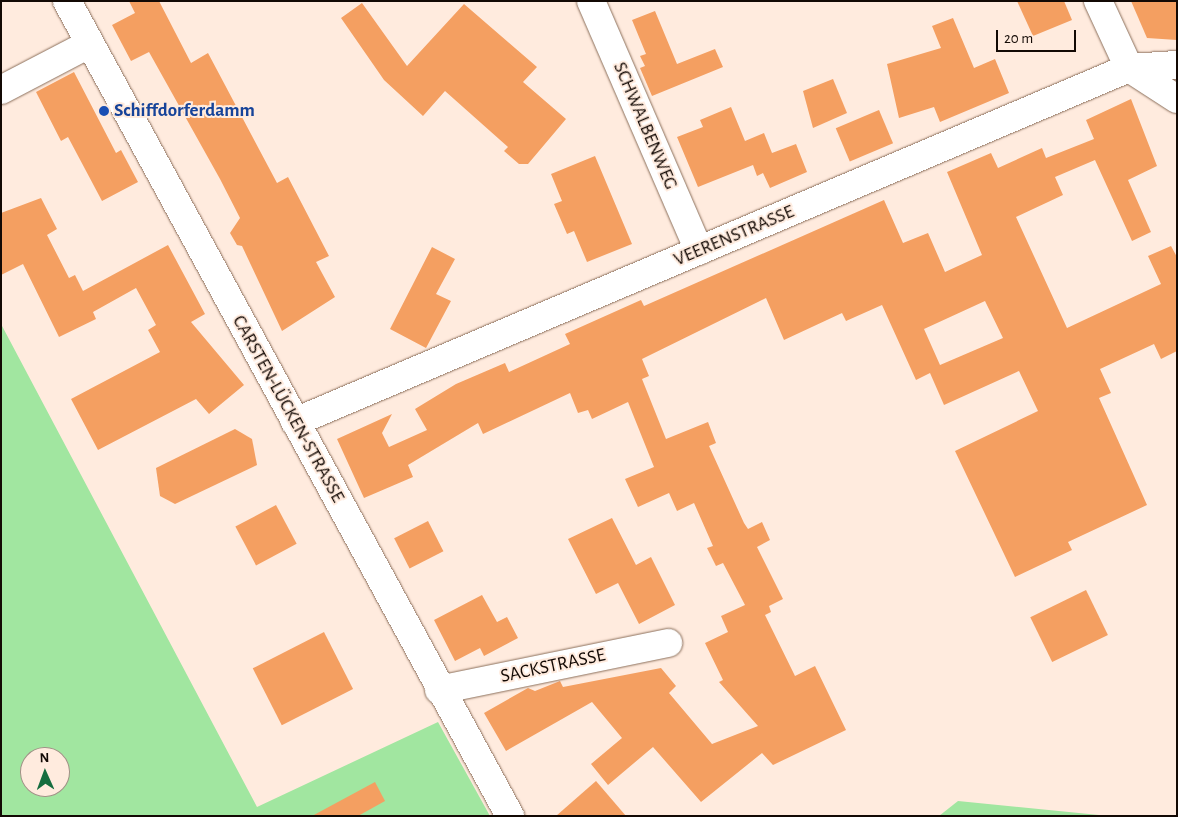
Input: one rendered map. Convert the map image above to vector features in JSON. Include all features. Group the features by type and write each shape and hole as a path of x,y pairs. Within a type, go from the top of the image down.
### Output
{"street":[{"name":"CARSTEN-LÜCKEN-STRASSE","path":"66,1 87,45 295,422 439,690 510,816"},
{"name":"SCHWALBENWEG","path":"591,1 699,250"},
{"path":"1098,1 1129,68 1177,98"},
{"path":"1,90 87,45"},
{"name":"VEERENSTRASSE","path":"295,422 1129,68 1177,65"},
{"name":"SACKSTRASSE","path":"439,690 668,643"}],"green space":[{"path":"1,324 257,807 438,722 490,816 1,816"},
{"path":"958,801 1109,816 939,816"}],"building":[{"path":"129,1 159,1 191,63 208,53 277,183 288,177 329,256 316,262 335,297 282,331 242,246 237,245 230,233 240,218 220,179 149,52 131,61 112,25 135,13"},
{"path":"1017,1 1064,1 1072,20 1033,36"},
{"path":"1131,1 1177,1 1177,40 1147,38"},
{"path":"362,3 407,66 464,4 537,67 523,82 566,119 528,164 519,164 504,151 508,147 445,91 423,116 384,80 341,18"},
{"path":"655,11 677,64 715,49 723,67 652,96 640,68 645,66 640,56 646,54 632,20"},
{"path":"953,18 974,68 995,59 1009,93 940,122 934,107 899,118 887,64 941,48 932,26"},
{"path":"74,72 116,153 121,150 138,182 102,201 68,137 61,141 36,92"},
{"path":"833,79 847,113 813,128 803,91"},
{"path":"1131,99 1157,166 1128,180 1151,232 1132,241 1095,160 1055,177 1063,195 1016,217 1067,328 1161,284 1148,256 1171,246 1177,257 1177,351 1161,359 1154,344 1100,369 1111,393 1099,398 1147,505 1068,542 1072,550 1015,577 955,451 1038,411 1019,371 944,405 930,373 916,380 882,305 846,321 842,313 784,340 766,298 642,359 649,376 642,379 666,439 708,422 716,443 709,446 744,523 748,529 762,522 770,540 757,547 783,599 769,606 771,612 765,615 795,676 815,666 846,730 773,765 762,753 701,802 653,747 608,785 591,764 622,738 592,702 506,751 484,713 528,688 535,691 560,681 563,687 661,668 676,686 669,693 712,744 758,726 719,682 723,680 705,643 728,632 721,616 745,605 723,563 716,566 707,548 713,546 694,503 677,511 669,493 638,507 625,479 654,467 628,402 592,419 588,410 578,413 570,393 483,434 478,423 408,465 413,477 364,498 337,439 392,414 382,433 389,447 427,430 415,409 456,384 505,363 509,372 570,344 565,334 641,300 644,306 884,200 903,243 928,233 945,272 982,255 947,172 991,153 998,168 1042,148 1046,158 1094,139 1086,120","holes":["985,301 1003,338 940,365 924,329"]},
{"path":"731,107 745,141 764,133 772,153 796,144 807,172 770,188 763,173 757,176 753,165 698,187 677,137 703,127 700,120"},
{"path":"879,110 893,143 850,162 836,128"},
{"path":"595,156 632,244 587,262 574,231 567,234 554,204 562,201 551,174"},
{"path":"41,198 57,229 47,235 69,278 75,275 83,291 168,245 205,314 191,322 244,385 209,414 196,399 98,450 71,399 160,352 148,330 156,325 136,288 93,312 96,319 59,337 23,264 1,275 1,213"},
{"path":"432,247 455,259 436,294 451,301 426,348 390,329"},
{"path":"235,429 252,439 257,465 175,504 160,496 156,468"},
{"path":"276,505 297,544 256,565 235,527"},
{"path":"612,518 636,565 651,557 675,605 639,624 618,583 596,594 568,539"},
{"path":"428,521 443,551 410,569 394,538"},
{"path":"1086,590 1108,635 1052,662 1030,617"},
{"path":"482,595 497,622 507,617 518,638 484,656 480,648 455,661 434,620"},
{"path":"324,632 353,689 282,725 253,668"},
{"path":"596,781 626,816 556,816"},
{"path":"375,782 385,801 358,816 312,816"}],"place":[{"name":"Schiffdorferdamm","path":"104,111"}]}
